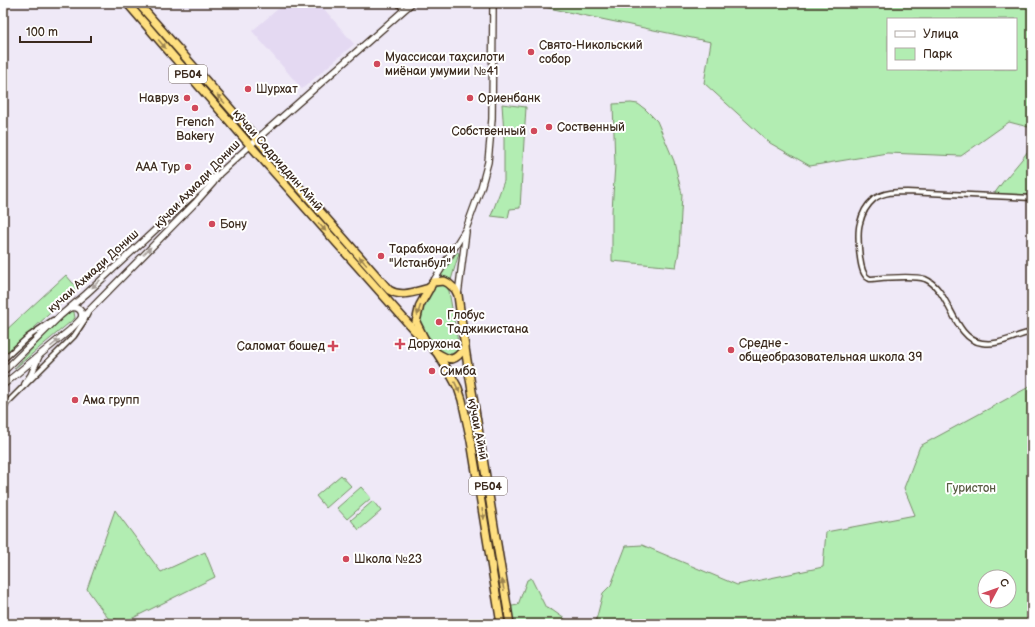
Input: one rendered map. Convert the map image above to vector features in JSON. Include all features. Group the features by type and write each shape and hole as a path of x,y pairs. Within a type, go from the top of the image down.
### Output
{"highway":[{"name":"кӯчаи Садриддин Айнӣ","path":"128,3 250,145 413,329 425,340"},
{"name":"кӯчаи Садриддин Айнӣ","path":"138,3 389,290 393,293 402,294 432,285"},
{"name":"РБ04","path":"437,354 425,340 417,326 416,318 420,306 432,285 444,281 448,282 455,289 458,295 465,348 510,624"},
{"path":"437,354 452,360 456,358 465,348"},
{"name":"кӯчаи Айнӣ","path":"437,354 458,388 462,400 501,624"}],"street":[{"path":"398,3 404,10"},
{"name":"кӯчаи Аҳмади Дониш","path":"3,385 81,319 202,196 219,174 256,139 412,3"},
{"path":"432,285 466,229 484,180 490,147 492,112 493,3"},
{"name":"кучаи Ахмади Дониш","path":"3,372 60,316 208,181 219,174"},
{"path":"1032,198 907,192 888,193 880,195 868,206 860,223 859,230 861,261 865,275 870,279 925,279 931,283 945,301 966,335 972,340 990,344 1003,342 1032,332"},
{"path":"458,295 466,229"},
{"path":"70,308 77,307 80,310 81,319"},
{"path":"3,407 74,336 91,308"},
{"path":"3,360 28,337 60,316"},
{"path":"25,384 36,365 40,354"}],"shaded area":[{"path":"285,3 319,3 354,44 302,89 252,31"}],"green space":[{"path":"544,3 1032,3 1032,128 1009,122 961,156 887,153 810,166 770,143 704,83 711,42 544,7"},
{"path":"502,104 526,107 520,208 510,209 508,218 491,216 504,181 504,134"},
{"path":"613,104 638,104 657,121 674,161 682,194 679,251 676,267 612,261 612,211 615,164"},
{"path":"1032,145 1032,195 994,194 1023,158"},
{"path":"457,252 459,253 451,280 441,275"},
{"path":"66,275 77,288 3,357 3,333"},
{"path":"440,285 446,286 449,291 459,348 454,353 444,356 420,325 419,311 427,295 435,287"},
{"path":"70,310 74,312 75,318 14,369 62,316"},
{"name":"Гуристон","path":"1032,383 1032,624 595,624 603,593 611,585 626,546 642,545 737,585 823,567 826,532 915,515 904,488 920,446 1027,388"},
{"path":"341,475 351,486 326,508 316,496"},
{"path":"361,487 371,498 347,519 337,508"},
{"path":"373,501 381,511 359,530 351,520"},
{"path":"115,510 161,572 205,552 215,577 125,622 108,618 87,589"},
{"path":"531,578 546,608 552,610 572,624 511,624 507,607 518,605 527,580"}],"railway":[{"path":"3,605 7,624"}],"place":[{"name":"Свято-Никольский собор","path":"531,52"},
{"name":"Муассисаи таҳсилоти миёнаи умумии №41","path":"377,64"},
{"name":"Шурхат","path":"248,89"},
{"name":"Навруз","path":"187,98"},
{"name":"Ориенбанк","path":"470,98"},
{"name":"French Bakery","path":"195,108"},
{"name":"Соственный","path":"549,127"},
{"name":"Собственный","path":"534,131"},
{"name":"ААА Тур","path":"188,167"},
{"name":"Бону","path":"212,224"},
{"name":"Тарабхонаи \"Истанбул\"","path":"381,256"},
{"name":"Глобус Таджикистана","path":"439,322"},
{"name":"Дорухона","path":"400,344"},
{"name":"Саломат бошед","path":"333,346"},
{"name":"Средне - общеобразовательная школа 39","path":"731,350"},
{"name":"Симба","path":"432,371"},
{"name":"Ама групп","path":"75,400"},
{"name":"Школа №23","path":"346,559"}]}
